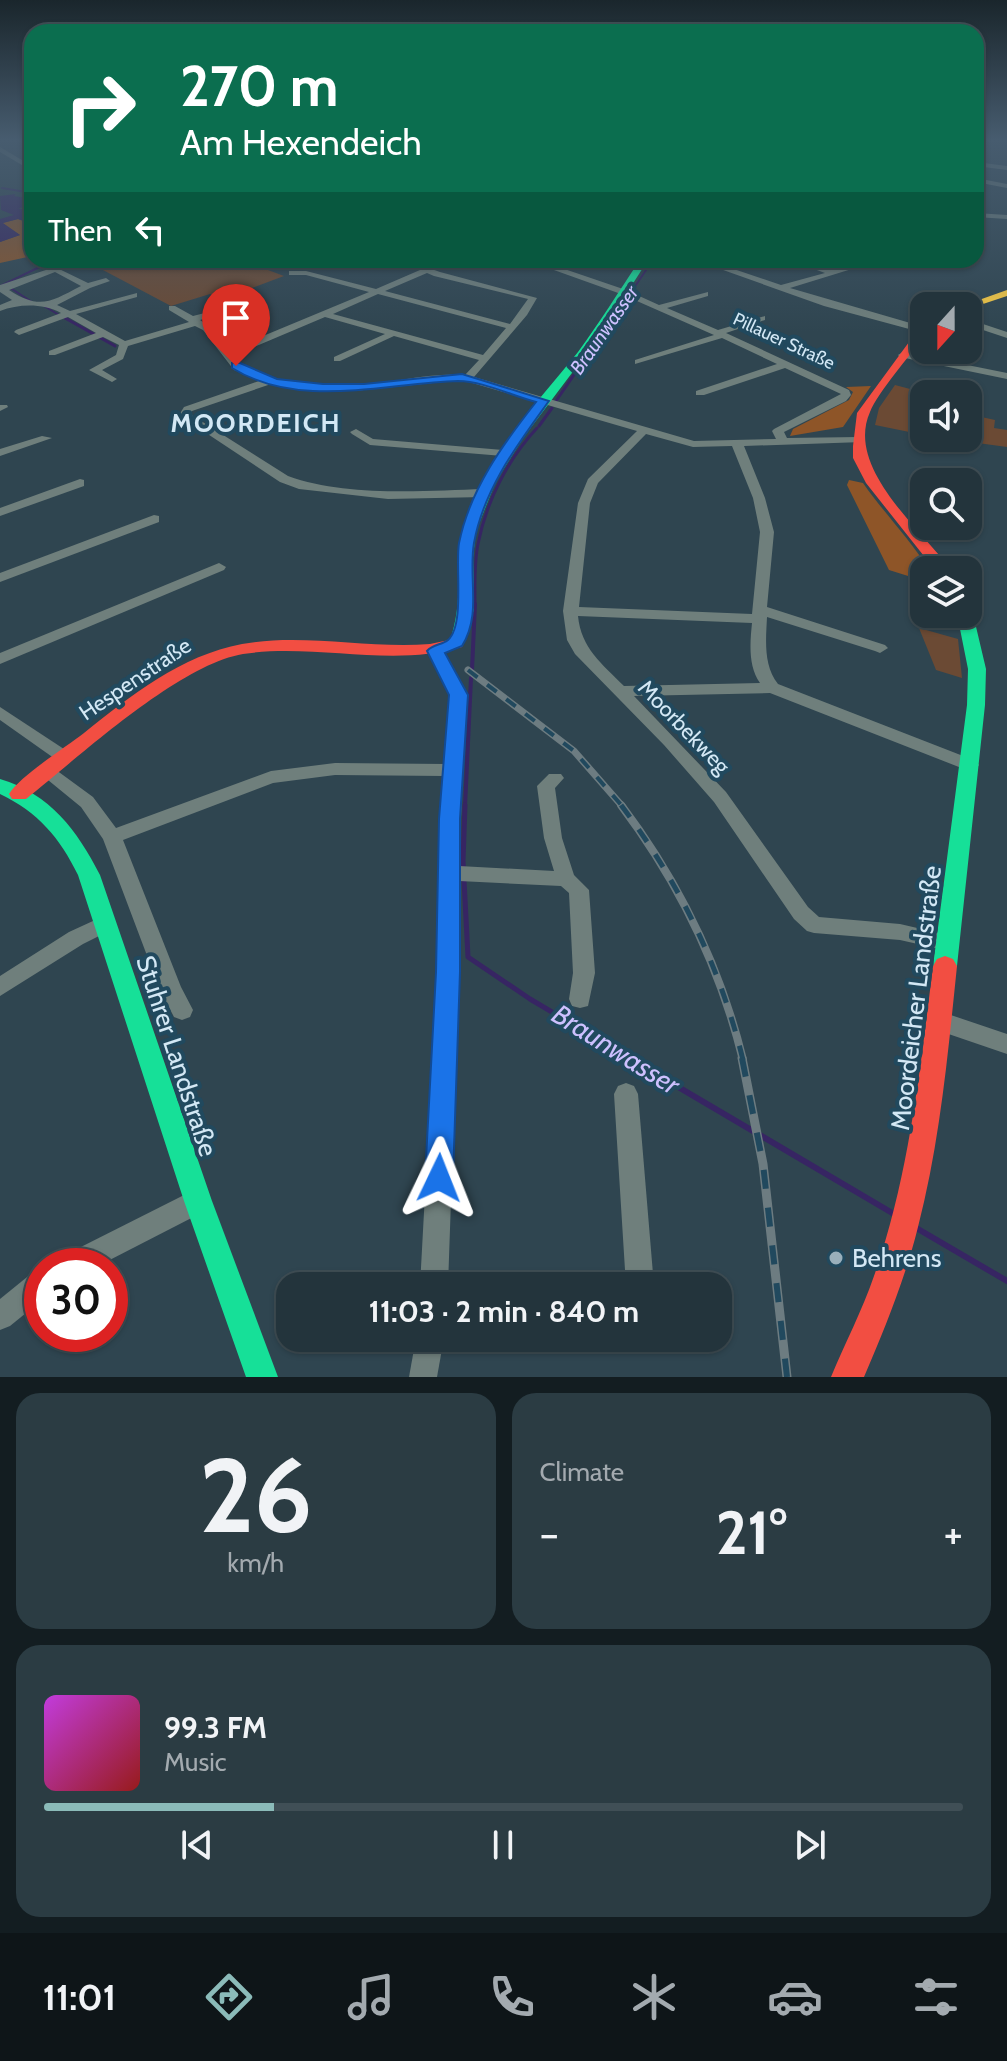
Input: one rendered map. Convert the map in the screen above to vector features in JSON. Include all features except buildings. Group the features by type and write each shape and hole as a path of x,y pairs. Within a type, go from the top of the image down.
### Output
{"main road":[{"path":"437,651 456,643 464,624 467,543 484,493 503,453 625,294 639,268"},
{"path":"982,301 1007,293"},
{"path":"910,347 863,413 859,445 873,483 932,556"},
{"name":"Moordeicher Landstraße","path":"847,1377 884,1301 912,1208 939,1021 970,765 977,669 968,628"},
{"name":"Hespenstraße","path":"19,794 64,757 189,666 223,652 266,647 437,651"},
{"name":"Stuhrer Landstraße","path":"0,786 48,809 63,825 89,875 198,1201 262,1377"}],"street":[{"path":"984,216 1007,217"},
{"path":"422,268 533,298 468,378"},
{"name":"Pillauer Straße","path":"552,268 625,294 720,334 840,388 846,395 778,431 782,440"},
{"path":"722,268 910,326"},
{"path":"819,268 834,273"},
{"path":"782,288 851,268"},
{"path":"87,286 55,269 5,287 20,300 48,305 99,335 124,344 237,306"},
{"path":"229,354 428,270"},
{"path":"292,273 306,273 512,327"},
{"path":"48,305 87,286 106,281"},
{"path":"658,308 705,294"},
{"path":"19,332 134,295"},
{"path":"0,308 20,300"},
{"path":"172,308 196,321 242,370 270,381 348,388 431,378 468,378 693,444 782,440 859,445"},
{"path":"324,314 484,358"},
{"path":"639,362 762,318"},
{"path":"982,327 1007,335"},
{"path":"337,359 394,333"},
{"path":"52,353 99,335"},
{"path":"112,379 94,370 120,357 124,344"},
{"path":"903,355 1007,376"},
{"path":"700,393 784,365"},
{"path":"270,381 188,409 184,415 284,479 303,486 388,495 484,493"},
{"name":"Moorbekweg","path":"643,431 597,476 587,493 570,611 573,634 583,654 720,797 801,913 814,925 926,935 949,943"},
{"path":"356,432 370,442 503,453"},
{"path":"0,453 46,438"},
{"path":"737,444 763,511 767,532 761,615 761,678 772,688 970,765"},
{"path":"0,512 80,483"},
{"path":"0,578 154,519"},
{"path":"0,659 219,567"},
{"path":"570,611 761,615 880,648"},
{"path":"435,1272 448,972 448,873 458,695 437,651"},
{"path":"619,691 772,688"},
{"path":"0,712 64,757"},
{"path":"112,837 238,787 285,774 335,769 454,770"},
{"path":"46,771 87,802 112,837 171,990 182,1010"},
{"path":"555,778 546,786 553,838 566,879 579,890 584,973 580,999"},
{"path":"448,873 566,879"},
{"path":"0,987 76,938 106,923"},
{"path":"939,1021 1007,1044"},
{"path":"626,1094 639,1272"},
{"path":"105,1248 198,1201"},
{"path":"0,1316 24,1297"},
{"path":"423,1377 427,1352"}],"shaded area":[{"path":"1,203 24,203 18,209 24,209 24,221 18,219 3,223 20,235 0,242 0,219 14,215 1,210"},
{"path":"18,219 24,221 24,258 0,263 0,242 20,235 2,223"},
{"path":"99,268 275,268 268,270 284,276 244,291 258,298 237,305 210,294 171,306"},
{"path":"895,385 910,389 910,432 875,425 879,408"},
{"path":"871,386 843,427 790,436 793,429 849,400 853,392 846,387"},
{"path":"982,417 995,420 994,428 1007,430 1007,447 982,444"},
{"path":"849,480 863,483 914,548 919,556 910,556 910,577 889,570 847,485"},
{"path":"919,628 958,639 962,678 936,670"}],"waterway":[{"path":"0,286 37,268"},
{"name":"Braunwasser","path":"612,320 648,268"},
{"path":"9,287 32,302"},
{"path":"44,306 59,315"},
{"path":"69,320 65,318 115,346"},
{"name":"Braunwasser","path":"556,401 613,318"},
{"name":"Braunwasser","path":"539,426 552,408"},
{"name":"Braunwasser","path":"475,604 477,551 487,513 508,467 537,428"},
{"name":"Braunwasser","path":"472,670 475,604"},
{"name":"Braunwasser","path":"465,807 471,678"},
{"name":"Braunwasser","path":"465,805 463,861 468,957 530,999 633,1060"},
{"name":"Braunwasser","path":"629,1058 894,1214"},
{"name":"Braunwasser","path":"918,1229 1007,1281"}],"railway":[{"path":"468,670 574,751 623,807"},
{"path":"621,805 661,864 695,926 722,991 743,1060"},
{"path":"742,1058 763,1164 787,1377"}],"traffic: fast":[{"path":"460,634 466,609 469,531 489,481 517,436 591,341 639,268"},
{"path":"945,966 976,705 977,669 968,628"},
{"path":"0,786 32,802 55,820 89,875 198,1201 262,1377"}],"traffic: slow":[{"path":"982,301 1007,293"}],"traffic: jam":[{"path":"910,348 863,413 860,458 873,483 932,556"},
{"path":"19,794 96,732 159,687 218,655 243,649 282,647 430,649 456,643 460,634"},
{"path":"847,1377 871,1326 889,1275 916,1176 945,966"}],"place":[{"name":"Behrens","path":"836,1258"}],"district":[{"name":"MOORDEICH","path":"256,423"}],"route":[{"path":"236,366 260,378 299,386 348,388 462,377 543,401 503,453 484,493 467,543 464,624 456,643 435,651 458,695 450,819 448,972 439,1178"}]}
